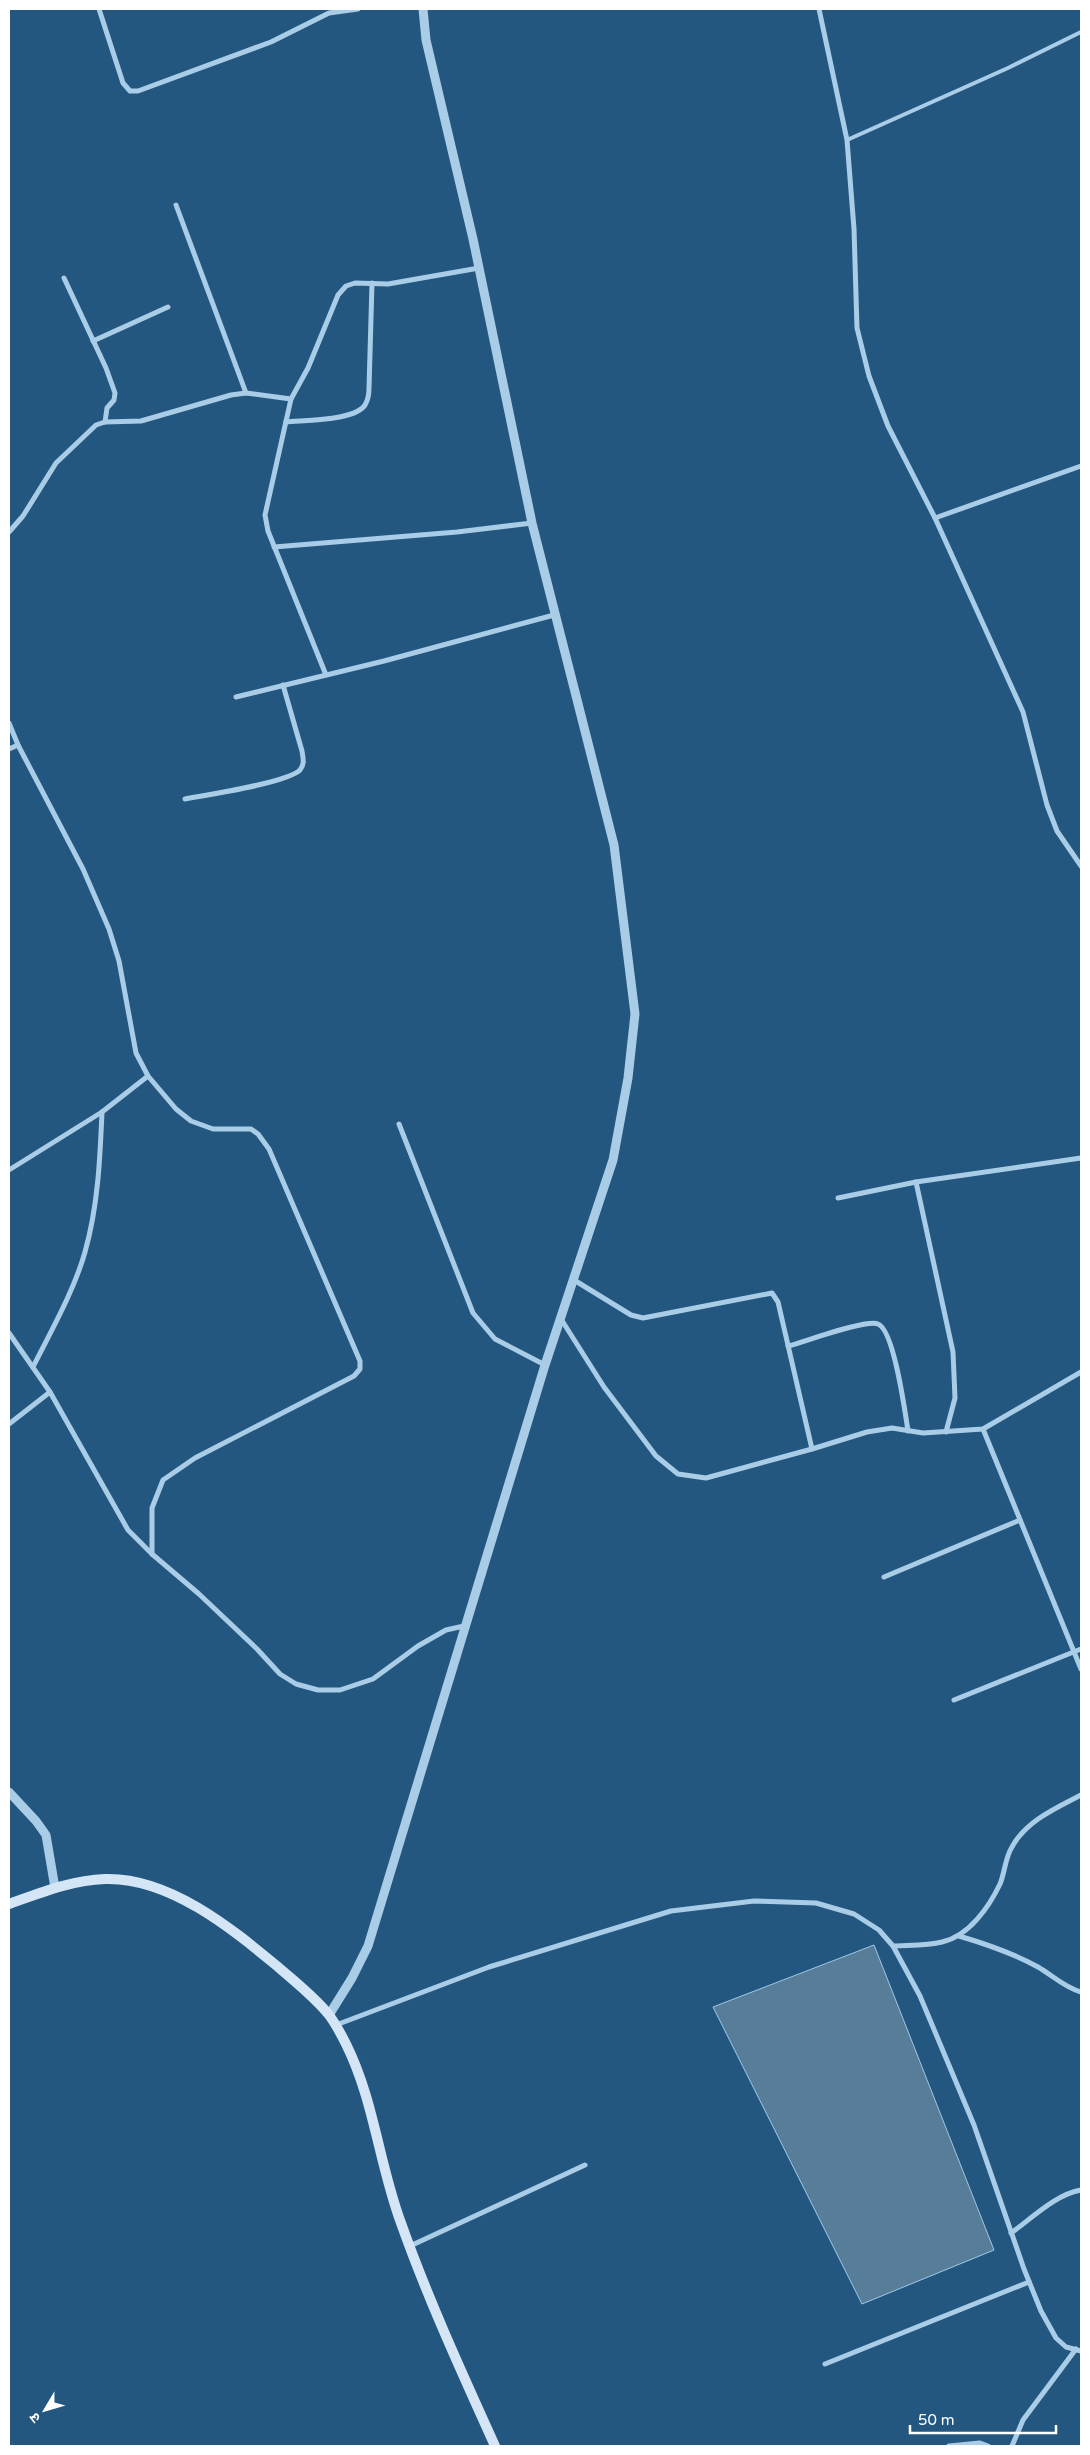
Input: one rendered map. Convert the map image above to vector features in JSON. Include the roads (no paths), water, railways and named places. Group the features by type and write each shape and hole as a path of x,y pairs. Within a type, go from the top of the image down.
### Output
{"main road":[{"path":"9,1904 68,1884 107,1879 143,1883 165,1891 218,1921 290,1978 329,2015 346,2044 362,2085 400,2222 448,2340 495,2446"}],"street":[{"path":"99,9 123,83 130,91 138,91 271,42 329,13 358,9"},
{"path":"329,2015 352,1978 368,1946 545,1365 613,1160 628,1078 635,1014 614,845 532,523 479,268 426,40 424,9"},
{"path":"819,9 847,140 854,229 857,328 869,376 888,426 934,518 1023,712 1047,805 1056,831 1081,866"},
{"path":"176,205 246,394"},
{"path":"326,675 274,547 265,515 291,399 308,368 338,295 346,286 355,283 411,281 479,268"},
{"path":"64,278 115,393 114,400 107,408 106,422"},
{"path":"286,422 347,416 360,411 366,404 370,388 372,283"},
{"path":"93,341 168,307"},
{"path":"9,532 24,516 56,463 96,425 106,422 141,421 231,395 246,394 291,399"},
{"path":"934,518 1081,466"},
{"path":"274,547 448,533 532,523"},
{"path":"236,697 554,615"},
{"path":"185,799 246,787 289,776 300,770 304,762 302,751 283,686"},
{"path":"9,722 18,745 83,869 109,929 119,961 136,1053 148,1076 176,1109 191,1121 213,1129 251,1129 258,1134 269,1150 360,1361 360,1369 354,1376 195,1458 163,1480 152,1508 152,1554"},
{"path":"9,749 18,745"},
{"path":"9,1170 102,1112 148,1076"},
{"path":"33,1367 60,1313 85,1254 98,1190 102,1112"},
{"path":"398,1124 473,1313 495,1339 545,1365"},
{"path":"838,1198 916,1182 1081,1158"},
{"path":"916,1182 953,1352 955,1398 946,1432"},
{"path":"574,1280 631,1315 643,1318 762,1293 772,1293 778,1302 812,1449"},
{"path":"561,1319 604,1387 656,1456 678,1474 706,1478 867,1432 892,1428 946,1432 983,1429 1081,1372"},
{"path":"788,1346 862,1324 877,1323 883,1327 891,1345 908,1430"},
{"path":"9,1333 50,1392 128,1530 152,1554 199,1594 280,1674 296,1684 318,1690 340,1690 373,1679 418,1646 446,1630 464,1626"},
{"path":"9,1424 50,1392"},
{"path":"983,1429 1081,1668"},
{"path":"884,1577 1020,1520"},
{"path":"954,1700 1081,1649"},
{"path":"9,1792 36,1821 46,1835 55,1888"},
{"path":"893,1946 943,1942 959,1936 982,1914 1000,1883 1011,1848 1025,1830 1046,1813 1081,1795"},
{"path":"335,2025 488,1967 672,1911 754,1901 816,1903 854,1914 878,1930 893,1946 920,1996 974,2125 1040,2311 1056,2338 1066,2346 1079,2350 1024,2420 1012,2446"},
{"path":"959,1936 1001,1949 1038,1968 1073,1990 1081,1992"},
{"path":"410,2246 585,2165"},
{"path":"1011,2233 1057,2200 1081,2190"},
{"path":"825,2364 1029,2282"},
{"path":"949,2446 980,2442 988,2446"}],"lane":[{"path":"847,140 1008,68 1081,32"}],"water":[{"path":"874,1945 994,2250 862,2304 713,2007"}]}
